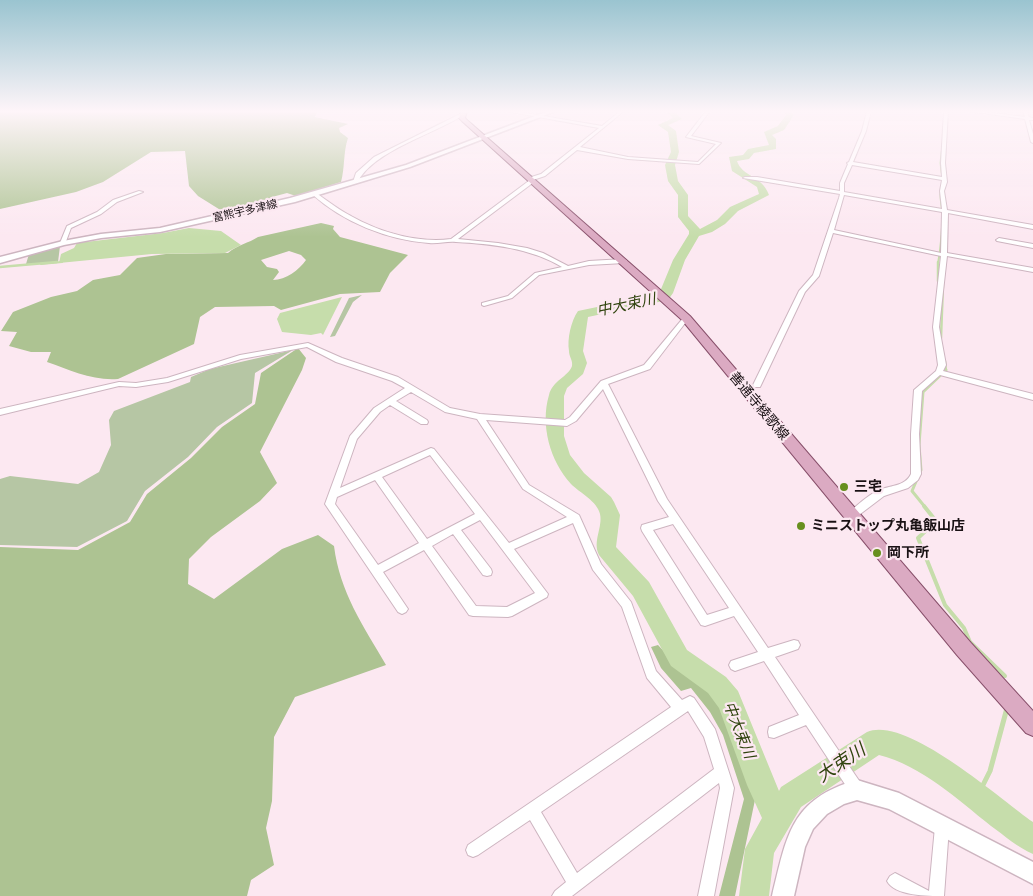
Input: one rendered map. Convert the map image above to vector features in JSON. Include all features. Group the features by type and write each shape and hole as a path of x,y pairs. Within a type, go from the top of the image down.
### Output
{"main road":[{"name":"富熊宇多津線","path":"0,260 63,243 174,228 314,194 441,153"},
{"name":"善通寺綾歌線","path":"501,153 664,296 686,318 964,649 1033,726"},
{"path":"783,896 795,845 806,822 827,803 854,784 892,800 1033,873"}],"street":[{"path":"355,182 358,174 376,158 386,153"},
{"path":"453,240 531,180 543,175 570,153"},
{"path":"601,153 628,158 699,163 709,153"},
{"path":"758,385 802,290 816,276 842,194 842,183 854,153"},
{"path":"942,373 936,327 942,254 944,153"},
{"path":"849,163 943,178"},
{"path":"746,178 1033,227"},
{"path":"63,243 69,227 99,213 115,201 141,192"},
{"path":"314,194 356,222 373,228 423,241 443,242 453,240 539,252 568,268"},
{"path":"830,231 1033,270"},
{"path":"999,240 1033,246"},
{"path":"484,304 510,297 537,274 589,263 624,262"},
{"path":"0,412 119,384 136,385 168,380 240,357 308,345 339,360 389,376 448,410 480,417 561,423 573,419 604,383 647,367 686,318"},
{"path":"942,373 1033,397"},
{"path":"852,514 881,493 905,486 913,480 916,474 915,434 918,390 942,373"},
{"path":"604,383 659,495 854,784"},
{"path":"402,609 330,504 353,438 377,410 410,389"},
{"path":"391,402 424,422"},
{"path":"480,417 526,487 576,518 596,568 628,605 651,674 679,708"},
{"path":"333,495 431,451 543,594 508,612 473,611 377,476"},
{"path":"376,571 482,515"},
{"path":"507,548 576,518"},
{"path":"675,519 646,528 705,621 737,610"},
{"path":"455,529 487,572"},
{"path":"735,665 794,645"},
{"path":"473,850 690,702 710,734 727,788 706,896"},
{"path":"774,732 809,717"},
{"path":"560,896 722,772"},
{"path":"532,810 575,884"},
{"path":"936,896 942,827"},
{"path":"895,881 923,896"}],"shaded area":[{"path":"0,153 150,153 103,182 76,192 0,209"},
{"path":"185,153 345,153 341,182 296,196 287,193 272,197 260,204 233,212 222,211 198,196 189,186"},
{"path":"321,223 334,226 333,229 340,237 408,255 390,273 380,292 340,294 281,310 274,306 215,307 200,317 194,344 118,379 91,377 47,362 51,352 31,352 9,346 17,332 1,331 13,312 51,297 77,291 93,280 120,275 137,258 166,254 228,253 258,237","holes":["289,251 301,255 306,260 300,267 292,274 278,280 273,280 279,272 277,269 267,267 261,260"]},
{"path":"189,228 221,231 241,245 225,253 152,254 59,263 61,254 74,248 77,243 163,233"},
{"path":"60,246 58,262 26,264 29,254"},
{"path":"362,295 353,302 335,336 330,337 349,298"},
{"path":"342,297 323,335 321,333 311,335 282,332 277,319 280,313"},
{"path":"298,348 306,358 302,370 260,452 277,483 260,501 211,537 189,559 188,584 214,599 282,549 318,535 334,546 341,579 347,594 386,665 295,697 274,737 272,801 266,828 274,865 251,880 247,896 0,896 0,547 78,550 130,522 147,494 191,458 222,427 255,404 261,373"},
{"path":"293,350 255,373 252,403 217,427 188,457 145,491 127,521 77,547 0,545 0,479 10,476 78,484 99,472 111,445 109,420 114,411 190,382 191,377 210,369"},
{"path":"658,645 672,660 713,693 726,713 756,795 735,896 719,896 744,799 723,735 710,712 691,688 681,691 661,668 651,647"}],"waterway":[{"path":"675,153 670,165 673,181 683,195 683,217 695,230 695,234"},
{"name":"中大束川","path":"695,234 708,230 721,222 734,209 764,195 761,186 735,169 732,159 746,157 749,153"},
{"path":"941,153 940,163 942,179"},
{"path":"938,264 942,225 941,188"},
{"name":"中大束川","path":"695,234 679,260 667,293 663,297 583,314 579,321 576,351 580,363 578,371 560,386 556,396 555,436 562,457 577,478 604,502 610,515 606,549 641,589 666,638 679,658 717,685 729,700 761,785 777,818"},
{"path":"0,267 57,262"},
{"path":"41,264 62,262"},
{"path":"938,264 938,281"},
{"path":"941,338 943,284"},
{"path":"945,361 946,370"},
{"path":"925,507 912,491 921,470 919,445 923,392 946,370"},
{"path":"924,506 936,521 918,538 945,605 964,628 970,642 1005,676"},
{"path":"977,797 990,771 1007,708"},
{"name":"大束川","path":"754,896 760,849 791,797 876,741 895,746 936,767 1033,839"}],"place":[{"name":"三宅","path":"844,487"},
{"name":"ミニストップ丸亀飯山店","path":"801,526"},
{"name":"岡下所","path":"877,553"}]}
